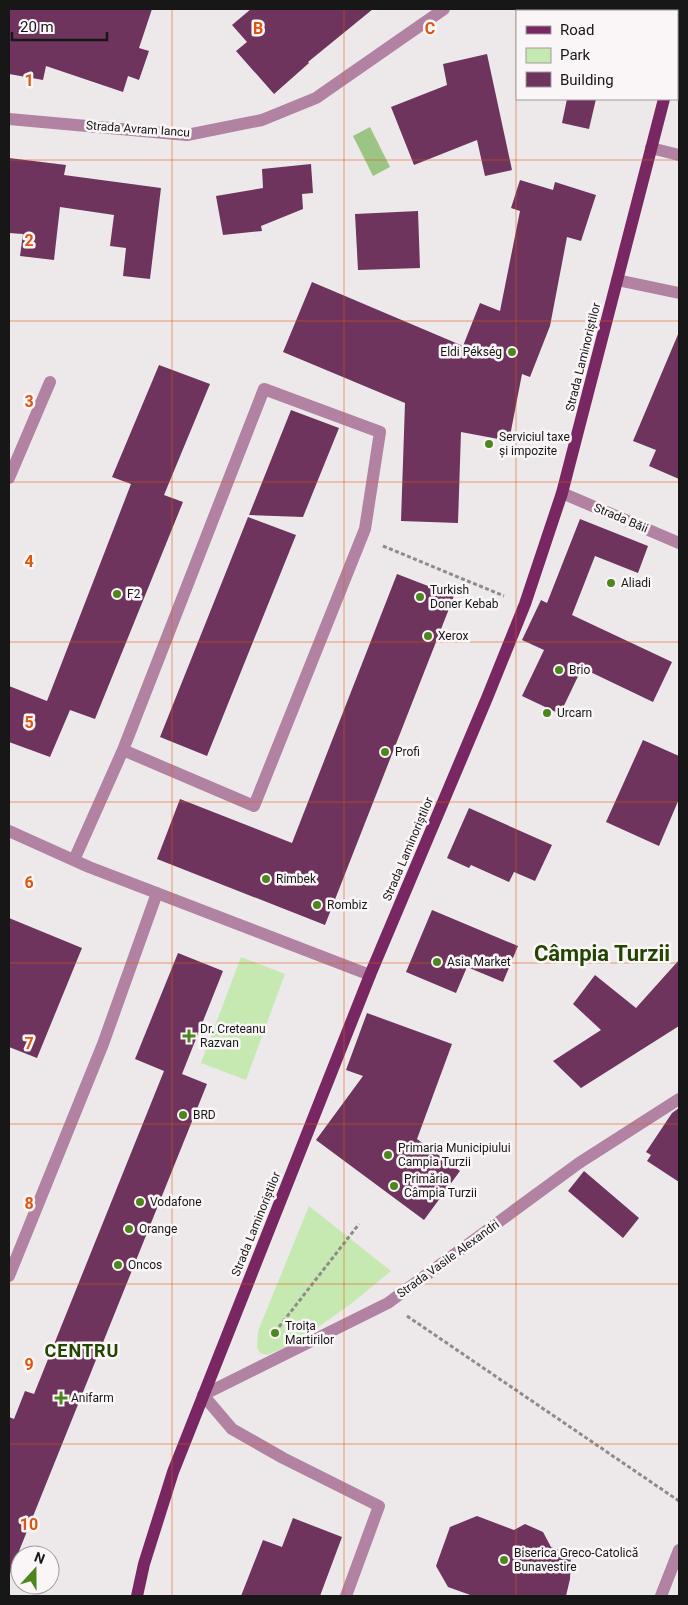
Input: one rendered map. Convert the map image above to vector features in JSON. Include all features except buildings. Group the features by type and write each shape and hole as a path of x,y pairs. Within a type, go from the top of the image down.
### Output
{"main road":[{"name":"Strada Laminoriștilor","path":"137,1596 144,1564 173,1472 203,1395 370,975 525,604 562,493 664,100"}],"street":[{"name":"Strada Avram Iancu","path":"9,119 187,134 262,120 316,98 444,9"},
{"path":"651,148 679,155"},
{"path":"617,280 679,293"},
{"path":"9,478 50,382"},
{"path":"74,860 123,750 264,389 380,432 365,529 254,806 123,750"},
{"name":"Strada Băii","path":"562,493 679,542"},
{"path":"9,831 74,860 370,975"},
{"path":"9,1276 103,1044 157,893"},
{"name":"Strada Vasile Alexandri","path":"203,1395 388,1303 579,1163 679,1099"},
{"path":"203,1395 232,1429 283,1458 378,1506 346,1596"},
{"path":"661,1596 679,1550"}],"path":[{"path":"362,537 525,604"},
{"path":"275,1333 359,1224"},
{"path":"388,1303 679,1501"}],"green space":[{"path":"241,957 285,974 246,1080 201,1063"},
{"path":"309,1206 391,1271 352,1303 297,1342 267,1355 260,1353 257,1347 258,1331"}],"shaded area":[{"path":"370,127 390,167 373,176 353,136"}],"place":[{"name":"Eldi Pékség","path":"512,352"},
{"name":"Serviciul taxe și impozite","path":"489,444"},
{"name":"Aliadi","path":"611,583"},
{"name":"F2","path":"117,594"},
{"name":"Turkish Doner Kebab","path":"420,597"},
{"name":"Xerox","path":"428,636"},
{"name":"Brio","path":"559,670"},
{"name":"Urcarn","path":"547,713"},
{"name":"Profi","path":"385,752"},
{"name":"Rimbek","path":"266,879"},
{"name":"Rombiz","path":"317,905"},
{"name":"Asia Market","path":"437,962"},
{"name":"Dr. Creteanu Razvan","path":"189,1036"},
{"name":"BRD","path":"183,1115"},
{"name":"Primaria Municipiului Campia Turzii","path":"388,1155"},
{"name":"Primăria Câmpia Turzii","path":"394,1186"},
{"name":"Vodafone","path":"140,1202"},
{"name":"Orange","path":"129,1229"},
{"name":"Oncos","path":"118,1265"},
{"name":"Troița Martirilor","path":"275,1333"},
{"name":"Anifarm","path":"61,1398"},
{"name":"Biserica Greco-Catolică Bunavestire","path":"504,1560"}],"district":[{"name":"Câmpia Turzii","path":"602,953"},
{"name":"CENTRU","path":"82,1351"}]}
